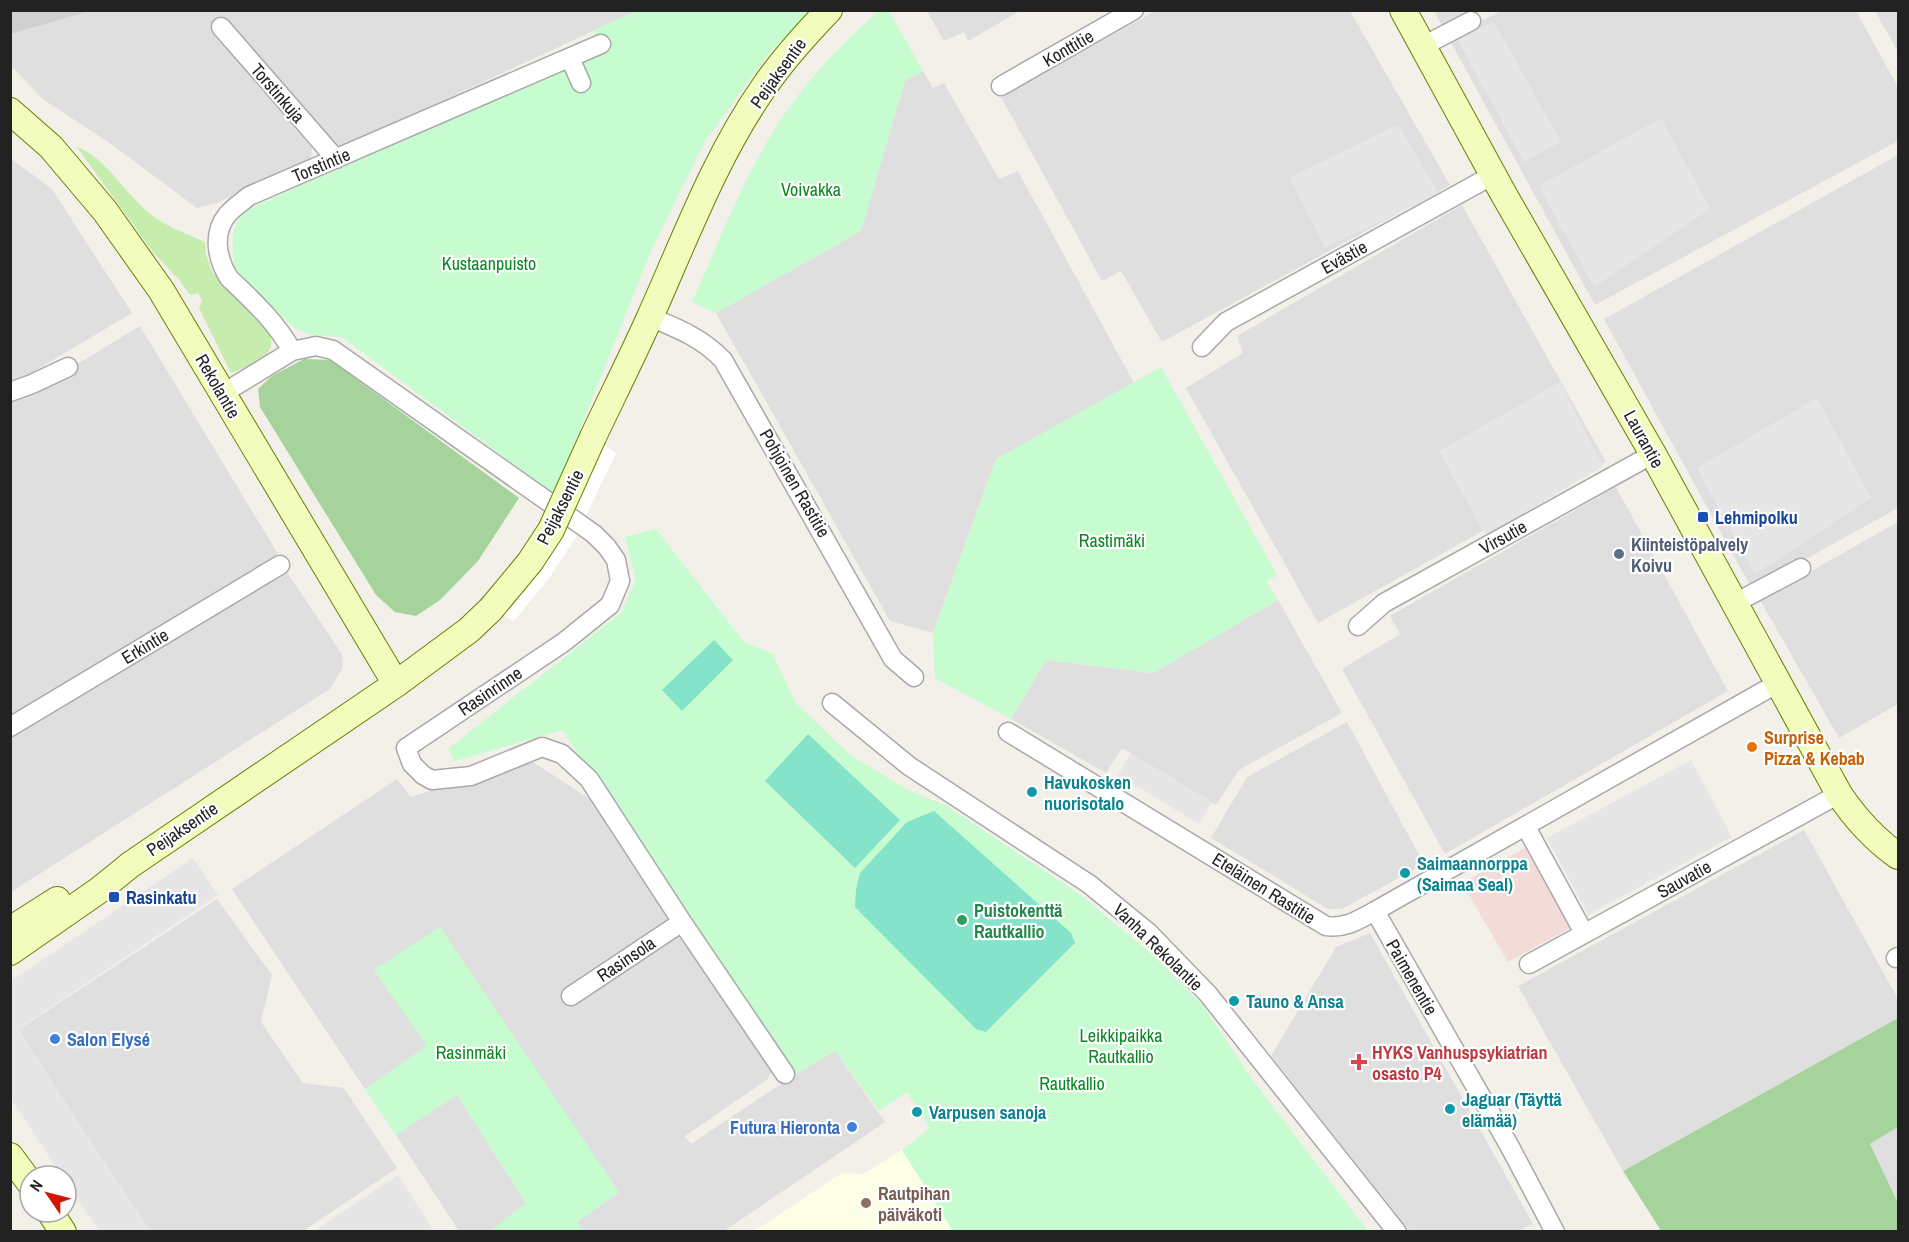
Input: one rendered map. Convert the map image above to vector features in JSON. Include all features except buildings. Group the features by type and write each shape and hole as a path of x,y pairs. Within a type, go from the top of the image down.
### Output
{"main road":[{"name":"Peijaksentie","path":"10,952 98,891 130,865 396,684 469,630 491,609 530,562 551,530 650,317 698,207 732,141 764,88 801,39 830,10"},
{"name":"Laurantie","path":"1403,10 1493,175 1653,454 1839,794 1866,828 1884,846 1899,856"},
{"name":"Rekolantie","path":"10,111 51,147 105,212 161,290 396,684"},
{"name":"Peijaksentie","path":"10,930 88,879 130,865"}],"street":[{"name":"Konttitie","path":"1002,86 1134,10"},
{"path":"1423,46 1471,21"},
{"name":"Torstinkuja","path":"221,27 336,159"},
{"name":"Torstintie","path":"292,351 282,332 229,278 219,259 217,239 227,215 249,196 601,44"},
{"path":"570,58 581,83"},
{"name":"Evästie","path":"1202,347 1226,322 1493,175"},
{"name":"Pohjoinen Rastitie","path":"650,317 698,339 712,348 723,360 893,659 914,677"},
{"name":"Rasinrinne","path":"222,394 292,351 316,346 333,350 594,534 607,546 616,560 620,581 610,605 564,642 406,748 412,764 432,780 471,776 542,747 562,754 589,779 785,1074"},
{"path":"10,392 68,367"},
{"name":"Virsutie","path":"1358,626 1384,603 1653,454"},
{"name":"Erkintie","path":"10,727 280,565"},
{"path":"1735,603 1801,567"},
{"name":"Eteläinen Rastitie","path":"1008,732 1326,926 1348,926 1778,684"},
{"name":"Vanha Rekolantie","path":"832,703 909,766 1089,884 1149,933 1208,994 1397,1232"},
{"name":"Sauvatie","path":"1529,964 1839,794"},
{"path":"1526,827 1584,933"},
{"name":"Paimenentie","path":"1375,911 1510,1147 1555,1232"},
{"name":"Rasinsola","path":"571,996 682,922"}],"shaded area":[{"path":"11,11 90,11 11,34"},
{"path":"90,11 636,11 341,148 328,142 224,23 211,32 312,148 311,160 219,202 197,208 107,141 44,100 11,66 11,34"},
{"path":"927,11 1020,11 968,41 964,32 944,41"},
{"path":"1155,11 1350,11 1450,185 1162,342 1121,271 1102,281 1001,97"},
{"path":"1434,11 1478,11 1444,29"},
{"path":"1501,11 1856,11 1898,87 1898,141 1595,305 1449,39"},
{"path":"1875,11 1898,11 1898,52"},
{"path":"1494,22 1561,142 1524,162 1457,38"},
{"path":"923,71 933,88 944,83 999,179 1018,171 1134,383 996,459 933,633 890,621 716,313 861,231 905,80"},
{"path":"1661,118 1710,209 1594,287 1539,186"},
{"path":"1398,125 1439,194 1325,247 1289,178"},
{"path":"1898,155 1898,508 1752,589 1604,319"},
{"path":"10,158 52,189 132,313 11,385"},
{"path":"1462,205 1606,462 1318,623 1186,388 1243,353 1237,336"},
{"path":"140,326 278,554 11,716 11,402"},
{"path":"1560,382 1603,466 1486,536 1439,451"},
{"path":"1817,398 1871,498 1754,573 1697,468"},
{"path":"1616,487 1728,691 1445,854 1342,669 1400,634 1390,616"},
{"path":"1898,522 1898,704 1839,738 1760,600"},
{"path":"285,569 342,654 343,667 330,689 11,892 11,735"},
{"path":"1278,600 1342,713 1239,770 1216,805 1122,748 1106,773 1011,719 1046,660 1153,673"},
{"path":"1347,722 1424,864 1342,909 1328,909 1211,838 1247,777"},
{"path":"1131,753 1212,802 1199,824 1118,775"},
{"path":"528,759 598,804 672,914 671,937 681,937 688,941 772,1064 772,1072 768,1079 685,1136 691,1144 835,1051 885,1122 724,1231 583,1231 577,1222 619,1192 427,1046 365,1089 232,889 397,779 411,797"},
{"path":"1691,760 1732,837 1588,915 1547,838"},
{"path":"1804,830 1898,999 1898,1018 1623,1171 1518,986"},
{"path":"1525,848 1570,928 1508,962 1462,883"},
{"path":"193,858 218,895 17,1030 151,1231 99,1231 78,1200 78,1164 54,1164 11,1099 11,981"},
{"path":"217,899 272,975 261,1022 303,1083 344,1088 397,1168 303,1231 149,1231 18,1030"},
{"path":"1370,933 1533,1224 1518,1231 1410,1231 1271,1056 1336,947"},
{"path":"457,1095 526,1203 491,1231 459,1231 396,1135"},
{"path":"1898,1127 1898,1203 1870,1144"},
{"name":"Rautpihan päiväkoti","path":"902,1150 953,1231 753,1232 842,1173 863,1174"},
{"path":"398,1175 434,1231 314,1231"}],"green space":[{"name":"Kustaanpuisto","path":"636,11 809,11 768,55 705,141 651,251 554,494 342,337 312,335 294,328 235,271 234,230 237,222 249,209 602,50 593,31"},
{"name":"Voivakka","path":"879,11 889,11 923,71 905,81 861,231 716,313 692,302 750,173 778,124 824,65"},
{"path":"76,146 106,167 139,204 154,217 205,242 206,255 213,273 266,327 271,337 271,345 263,357 231,373 199,308 202,301 198,293 190,295 153,252"},
{"path":"304,359 330,360 519,498 478,561 440,600 416,616 395,612 376,595 260,407 258,389 272,376"},
{"name":"Rastimäki","path":"1161,367 1277,575 1266,582 1278,600 1153,673 1046,660 1011,719 935,678 933,633 996,459"},
{"name":"Rautkallio","path":"656,529 744,642 773,654 795,702 850,755 908,790 945,805 1082,896 1157,959 1204,1007 1254,1082 1368,1231 953,1231 902,1150 930,1128 907,1092 879,1111 835,1051 793,1076 562,730 455,761 448,749 621,613 636,580 625,537"},
{"path":"714,640 733,660 682,711 662,690"},
{"path":"808,734 900,820 855,868 765,781"},
{"name":"Puistokenttä Rautkallio","path":"934,811 1071,933 1075,943 986,1032 976,1029 855,907 860,873 907,822"},
{"name":"Rasinmäki","path":"440,927 619,1192 577,1222 583,1231 491,1231 526,1203 457,1095 396,1135 365,1089 427,1046 374,970"},
{"path":"1898,1018 1898,1127 1870,1144 1898,1203 1898,1231 1656,1231 1660,1229 1623,1171"}],"pier":[{"path":"584,431 616,453 576,537 550,577 514,621 480,602 502,579 527,545 547,511"}],"place":[{"name":"Lehmipolku","path":"1703,517"},
{"name":"Kiinteistöpalvely Koivu","path":"1619,554"},
{"name":"Surprise Pizza & Kebab","path":"1752,747"},
{"name":"Havukosken nuorisotalo","path":"1032,792"},
{"name":"Saimaannorppa (Saimaa Seal)","path":"1405,873"},
{"name":"Rasinkatu","path":"114,897"},
{"name":"Puistokenttä Rautkallio","path":"962,920"},
{"name":"Tauno & Ansa","path":"1234,1001"},
{"name":"Salon Elysé","path":"55,1039"},
{"name":"HYKS Vanhuspsykiatrian osasto P4","path":"1359,1062"},
{"name":"Jaguar (Täyttä elämää)","path":"1450,1109"},
{"name":"Varpusen sanoja","path":"917,1112"},
{"name":"Futura Hieronta","path":"852,1127"},
{"name":"Rautpihan päiväkoti","path":"866,1203"}],"park label":[{"name":"Leikkipaikka Rautkallio","path":"1121,1045"}]}
